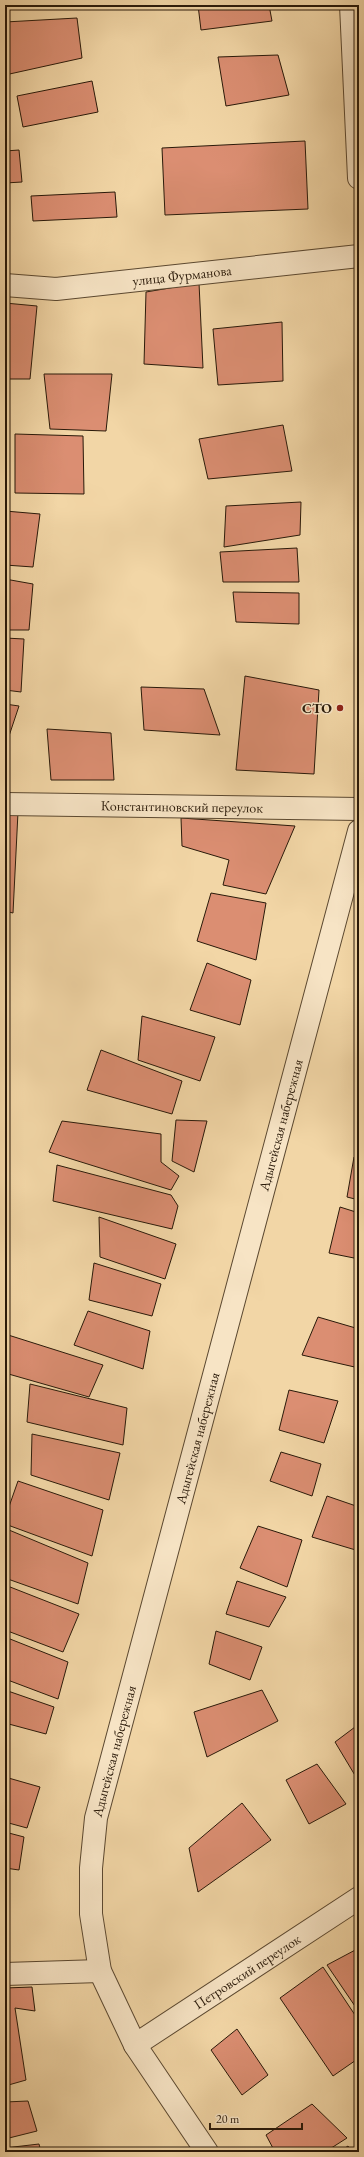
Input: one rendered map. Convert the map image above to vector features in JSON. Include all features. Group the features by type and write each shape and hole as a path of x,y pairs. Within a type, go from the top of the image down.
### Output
{"street":[{"path":"351,5 359,178"},
{"name":"улица Фурманова","path":"5,285 56,289 359,256"},
{"name":"Константиновский переулок","path":"5,804 359,809"},
{"name":"Адыгейская набережная","path":"207,2152 135,2045 100,1971 91,1914 91,1868 96,1818 359,831"},
{"name":"Петровский переулок","path":"135,2045 359,1898"},
{"path":"5,1974 100,1971"}],"building":[{"path":"198,5 269,5 272,21 201,30"},
{"path":"77,18 82,58 5,75 5,22"},
{"path":"278,55 289,95 226,106 218,57"},
{"path":"92,81 98,112 23,127 17,96"},
{"path":"305,141 308,209 165,215 162,148"},
{"path":"19,150 22,182 5,183 5,151"},
{"path":"115,192 117,217 33,221 31,196"},
{"path":"199,283 203,368 144,364 146,292"},
{"path":"5,303 37,306 30,379 5,379"},
{"path":"282,322 283,381 218,385 213,329"},
{"path":"44,374 112,374 106,431 50,429"},
{"path":"283,425 292,471 208,479 199,439"},
{"path":"15,434 83,436 84,494 15,493"},
{"path":"301,502 300,535 224,547 226,506"},
{"path":"5,511 40,514 33,567 5,565"},
{"path":"297,548 299,582 223,582 220,552"},
{"path":"5,579 33,584 29,630 5,630"},
{"path":"233,592 299,593 299,624 236,622"},
{"path":"5,638 24,639 21,692 5,690"},
{"path":"245,676 319,690 314,774 236,770"},
{"path":"141,687 204,689 220,735 144,730"},
{"path":"5,704 19,706 5,748"},
{"path":"47,729 111,733 114,780 51,780"},
{"path":"5,812 18,812 13,913 5,911"},
{"path":"181,818 295,826 266,894 223,885 229,860 182,846"},
{"path":"211,893 266,903 256,960 197,941"},
{"path":"207,963 251,980 240,1025 190,1010"},
{"path":"142,1016 215,1037 200,1081 138,1060"},
{"path":"101,1050 182,1081 172,1114 87,1090"},
{"path":"176,1120 207,1121 194,1172 172,1161"},
{"path":"62,1121 161,1134 161,1162 179,1176 171,1190 49,1152"},
{"path":"354,1157 359,1158 359,1200 347,1197"},
{"path":"57,1165 171,1195 178,1206 172,1229 53,1201"},
{"path":"340,1207 359,1213 359,1259 329,1253"},
{"path":"99,1217 176,1244 165,1279 100,1257"},
{"path":"94,1263 161,1284 152,1316 89,1300"},
{"path":"88,1311 150,1331 143,1369 74,1345"},
{"path":"318,1317 359,1329 359,1368 302,1355"},
{"path":"5,1334 103,1365 89,1397 5,1373"},
{"path":"30,1384 127,1408 123,1445 27,1422"},
{"path":"289,1390 338,1401 324,1443 279,1430"},
{"path":"32,1434 120,1453 109,1500 31,1475"},
{"path":"281,1452 321,1464 312,1496 270,1481"},
{"path":"18,1481 103,1510 92,1556 5,1524 5,1518"},
{"path":"327,1496 359,1507 359,1551 312,1537"},
{"path":"258,1526 302,1540 287,1587 240,1568"},
{"path":"9,1530 88,1563 78,1604 5,1578 5,1558"},
{"path":"237,1581 286,1597 269,1627 226,1614"},
{"path":"5,1585 79,1614 63,1652 5,1630"},
{"path":"216,1631 262,1647 250,1680 209,1664"},
{"path":"5,1637 68,1662 58,1699 5,1679"},
{"path":"5,1690 54,1707 46,1734 5,1723"},
{"path":"262,1690 278,1721 207,1757 194,1712"},
{"path":"359,1724 359,1782 335,1742"},
{"path":"317,1764 346,1804 309,1824 286,1780"},
{"path":"5,1777 40,1787 27,1828 5,1822"},
{"path":"242,1803 271,1840 198,1892 189,1848"},
{"path":"5,1832 24,1837 19,1870 5,1868"},
{"path":"5,1872 8,1872 5,1889"},
{"path":"359,1948 359,2012 327,1965"},
{"path":"323,1967 359,2021 359,2058 333,2076 280,1998"},
{"path":"32,1987 35,2011 15,2008 26,2080 5,2086 5,1988"},
{"path":"237,2029 268,2075 242,2095 211,2050"},
{"path":"28,2101 37,2131 5,2139 5,2102"},
{"path":"312,2104 347,2138 325,2152 275,2152 266,2135"},
{"path":"39,2144 41,2152 5,2152 5,2148"},
{"path":"348,2146 352,2152 339,2152"}],"place":[{"name":"СТО","path":"340,708"}]}
